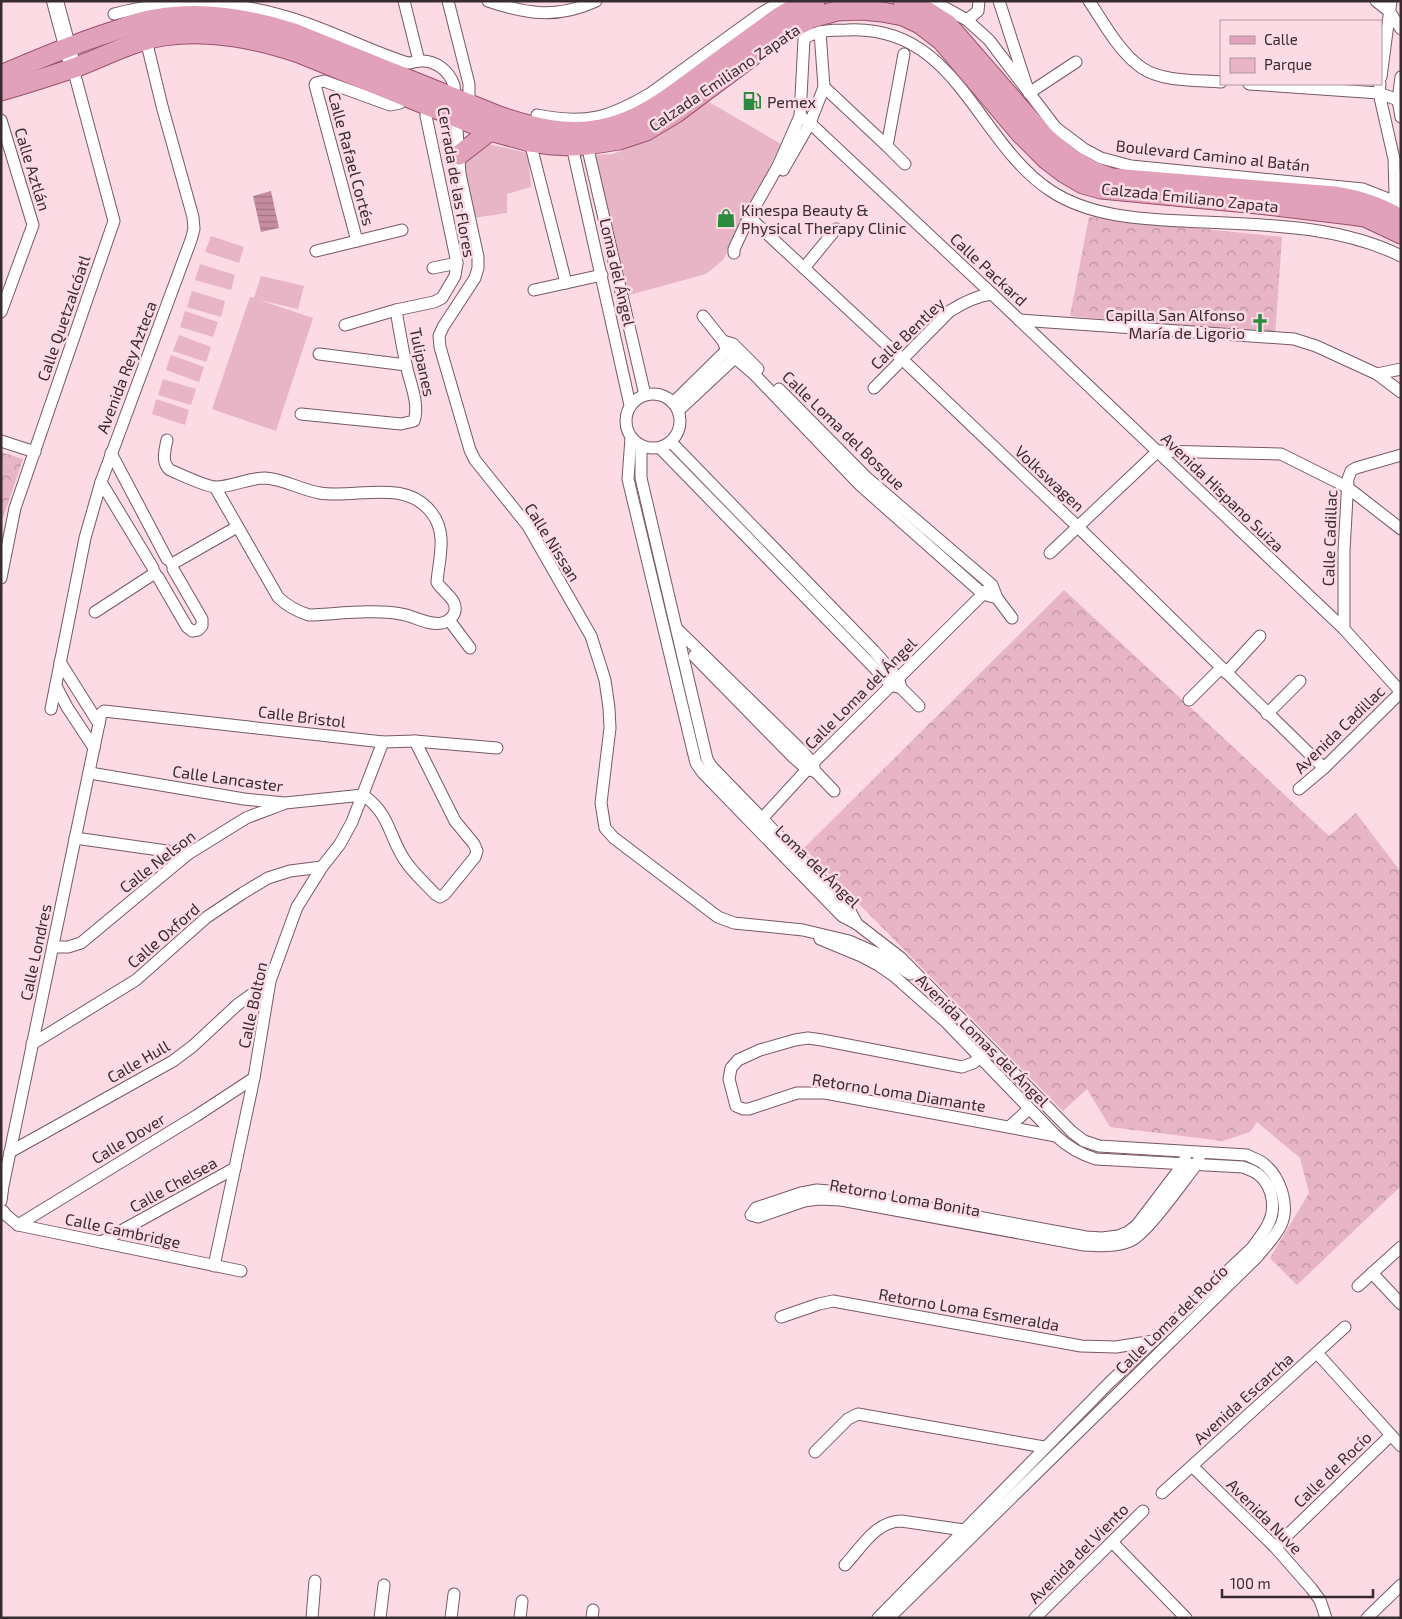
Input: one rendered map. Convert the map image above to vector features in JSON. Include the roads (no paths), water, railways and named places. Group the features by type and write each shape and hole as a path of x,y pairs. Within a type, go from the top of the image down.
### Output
{"main road":[{"name":"Calzada Emiliano Zapata","path":"1,92 73,68 146,40 165,36 197,34 253,40 408,88 462,110 499,116 539,128 575,132 600,129 629,121 657,107 778,18 798,6 815,1"},
{"name":"Calzada Emiliano Zapata","path":"903,1 928,12 947,24 1045,137 1070,159 1097,174 1112,178 1334,196 1400,209"},
{"name":"Calzada Emiliano Zapata","path":"462,110 490,131 530,142 552,146 580,146 619,140 652,127 676,113 782,34 812,18 837,11 862,10 903,16 932,32 942,40 1026,140 1064,174 1083,184 1109,190 1351,214 1401,234"},
{"name":"Calzada Emiliano Zapata","path":"1,75 67,47 155,19 201,16 270,25 294,33 408,88"},
{"path":"459,149 490,131"}],"street":[{"path":"55,1 73,68"},
{"path":"404,1 419,61"},
{"path":"448,1 469,84 462,110"},
{"path":"488,1 526,12 545,14 569,11 596,1"},
{"path":"537,116 575,120 596,118 634,103 651,93 760,14 782,1"},
{"name":"Boulevard Camino al Batán","path":"933,1 967,20 989,40 1056,128 1084,149 1101,158 1131,166 1363,189 1376,193 1400,209"},
{"path":"967,20 978,11 979,1"},
{"path":"999,1 1029,93 1076,62"},
{"path":"1089,1 1118,43 1142,68 1160,76 1184,80 1220,82"},
{"path":"1376,1 1390,6 1401,29"},
{"path":"114,14 135,7 174,3 208,3 247,8 288,17 408,63 419,61 434,63 447,72 454,85 462,110"},
{"path":"1382,69 1390,6"},
{"path":"751,220 800,116 803,43 807,37 820,32 872,30 896,36 915,45 937,62 956,82 1006,148 1039,182 1067,200 1105,213 1152,220 1273,226 1339,234 1361,239 1401,256"},
{"path":"751,220 810,123 824,87 820,32"},
{"name":"Avenida Rey Azteca","path":"51,709 85,538 101,482 192,240 194,229 193,217 146,40"},
{"path":"887,146 904,54"},
{"name":"Calle Quetzalcóatl","path":"1,578 6,528 35,452 114,221 73,68"},
{"path":"1401,77 1398,100 1401,117"},
{"name":"Calle Rafael Cortés","path":"357,242 315,85 324,81 390,105 400,103 408,88"},
{"path":"1282,85 1379,88 1398,100"},
{"path":"824,87 905,164"},
{"path":"1379,88 1394,159 1395,194 1400,209"},
{"name":"Cerrada de las Flores","path":"344,325 396,310 434,302 442,298 455,276 457,263 426,116 429,96"},
{"name":"Calle Nissan","path":"462,110 459,149 460,174 478,257 478,268 476,278 443,327 439,336 440,347 466,441 475,460 528,526 591,636 605,680 609,708 610,728 601,803 605,828 614,838 688,896 725,920 803,930"},
{"name":"Calle Packard","path":"800,116 810,123 1019,320 1294,339 1316,346 1376,374 1401,392"},
{"name":"Calle Aztlán","path":"1,120 33,226 1,312"},
{"path":"530,142 566,283"},
{"name":"Loma del Ángel","path":"580,146 592,164 645,395"},
{"name":"Loma del Ángel","path":"580,146 578,168 630,405"},
{"path":"578,168 592,164"},
{"path":"1376,193 1395,180"},
{"name":"Volkswagen","path":"751,220 902,359 1078,527 1324,768"},
{"path":"804,268 836,229"},
{"path":"316,252 402,230"},
{"path":"433,268 457,263"},
{"path":"534,290 602,275"},
{"name":"Calle Bentley","path":"874,388 950,311 978,296 992,294"},
{"name":"Tulipanes","path":"301,414 402,424 414,421 416,406 396,310"},
{"path":"703,316 754,374 860,485 983,594 997,598"},
{"name":"Avenida Hispano Suiza","path":"1019,320 1344,629 1401,692"},
{"path":"676,407 732,349"},
{"name":"Calle Loma del Bosque","path":"732,349 867,478 992,585"},
{"path":"319,354 406,365"},
{"path":"1376,374 1401,369"},
{"path":"645,395 660,395 676,407 680,427 671,442 660,448 641,446 631,438 627,430 625,422 626,413 630,405 645,395"},
{"name":"Loma del Ángel","path":"631,438 628,479 665,634 682,679 703,748 711,766 848,907 857,924"},
{"path":"167,440 165,466 170,470 215,487 265,478 318,493 334,495 397,492 410,496 432,513 439,527 442,542 437,582 452,600 455,606 454,613 449,620 443,623 436,623 401,614 384,612 308,615 297,612 278,597 215,487"},
{"path":"1,441 35,452"},
{"path":"671,442 874,651 897,684"},
{"name":"Loma del Ángel","path":"641,446 641,478 678,635 682,679 696,763 703,773 754,827 842,916 857,924"},
{"path":"660,448 919,706"},
{"path":"1050,553 1158,451 1282,454 1346,487 1401,529"},
{"path":"101,482 187,627 192,631 198,630 202,626 202,619 170,564 111,453"},
{"name":"Calle Cadillac","path":"1344,629 1346,487 1351,471 1401,455"},
{"path":"170,564 237,526"},
{"path":"155,573 155,562 159,559 170,564"},
{"path":"155,573 164,578 168,576 170,564"},
{"path":"95,612 155,573"},
{"path":"992,585 997,598 1012,618"},
{"name":"Calle Loma del Ángel","path":"754,827 897,684 992,585"},
{"path":"449,620 470,648"},
{"path":"662,621 834,791"},
{"path":"665,634 678,635 706,669 812,768"},
{"path":"1189,700 1260,636"},
{"path":"60,662 99,724"},
{"path":"682,679 706,669"},
{"path":"1267,714 1300,681"},
{"path":"56,686 67,707 94,748"},
{"name":"Avenida Cadillac","path":"1299,789 1324,768 1401,692"},
{"name":"Calle Londres","path":"2,1208 10,1152 32,1044 101,714 104,711"},
{"name":"Calle Bristol","path":"104,711 383,742 415,742 497,748"},
{"name":"Calle Bolton","path":"214,1266 254,1078 270,981 297,907 322,867 340,844 352,822 383,742"},
{"path":"363,795 383,813 406,862 435,894 440,897 445,894 475,857 476,851 474,844 455,821 429,766 415,742"},
{"path":"429,766 437,744"},
{"name":"Calle Lancaster","path":"90,773 285,804 363,795"},
{"path":"244,799 246,818"},
{"name":"Calle Nelson","path":"53,947 68,947 81,943 188,854 246,818 285,804"},
{"path":"75,838 188,854"},
{"name":"Calle Oxford","path":"32,1044 136,980 207,917 242,893 268,878 290,871 322,867"},
{"name":"Avenida Lomas del Ángel","path":"857,924 901,958 1072,1132"},
{"path":"803,930 863,946 881,955 928,986 919,998"},
{"name":"Avenida Lomas del Ángel","path":"803,930 878,965 919,998 980,1057 1056,1136 1068,1147 1081,1154"},
{"name":"Calle Hull","path":"10,1152 174,1061 237,1005 270,981"},
{"name":"Retorno Loma Diamante","path":"980,1057 973,1063 962,1067 808,1038 760,1050 738,1060 731,1068 729,1079 736,1106 743,1109 749,1109 797,1093 825,1093 1056,1136"},
{"name":"Calle Dover","path":"18,1224 196,1116 254,1078"},
{"path":"1009,1127 1029,1109"},
{"name":"Calle Loma del Rocío","path":"878,1618 1257,1257 1282,1223 1284,1203 1282,1189 1272,1172 1263,1162 1247,1155 1099,1146 1084,1141 1072,1132"},
{"name":"Retorno Loma Bonita","path":"1187,1150 1184,1162 1138,1225 1123,1234 1102,1238 1039,1229 842,1192 817,1190 801,1193 756,1208 752,1215 758,1217 804,1201 820,1199 841,1200 1038,1238 1102,1246 1119,1244 1132,1240 1144,1231 1197,1164 1201,1152"},
{"name":"Calle Loma del Rocío","path":"889,1618 1044,1447 1252,1248 1267,1228 1273,1211 1272,1196 1266,1183 1257,1174 1243,1167 1184,1162 1096,1159 1081,1154"},
{"name":"Calle Chelsea","path":"101,1242 235,1168"},
{"name":"Calle Cambridge","path":"2,1208 6,1216 18,1224 240,1271"},
{"path":"1358,1286 1401,1246"},
{"path":"1372,1274 1401,1304"},
{"name":"Retorno Loma Esmeralda","path":"781,1317 833,1301 1081,1346 1116,1347 1154,1341"},
{"name":"Avenida Escarcha","path":"1162,1493 1345,1327"},
{"path":"1317,1353 1401,1446"},
{"path":"815,1452 848,1419 858,1414 1044,1447"},
{"name":"Calle de Rocío","path":"1275,1547 1391,1435"},
{"name":"Avenida Nuve","path":"1192,1466 1275,1547 1320,1600 1326,1618"},
{"name":"Avenida del Viento","path":"1035,1618 1143,1511"},
{"path":"845,1565 877,1530 884,1524 892,1521 968,1533"},
{"path":"1112,1542 1186,1618"},
{"path":"312,1618 316,1581"},
{"path":"380,1618 384,1585"},
{"path":"1367,1618 1401,1585"},
{"path":"451,1618 454,1594"},
{"path":"520,1618 522,1601"}],"place":[{"name":"Pemex","path":"752,101"},
{"name":"Kinespa Beauty & Physical Therapy Clinic","path":"726,218"},
{"name":"Capilla San Alfonso María de Ligorio","path":"1260,323"}]}
